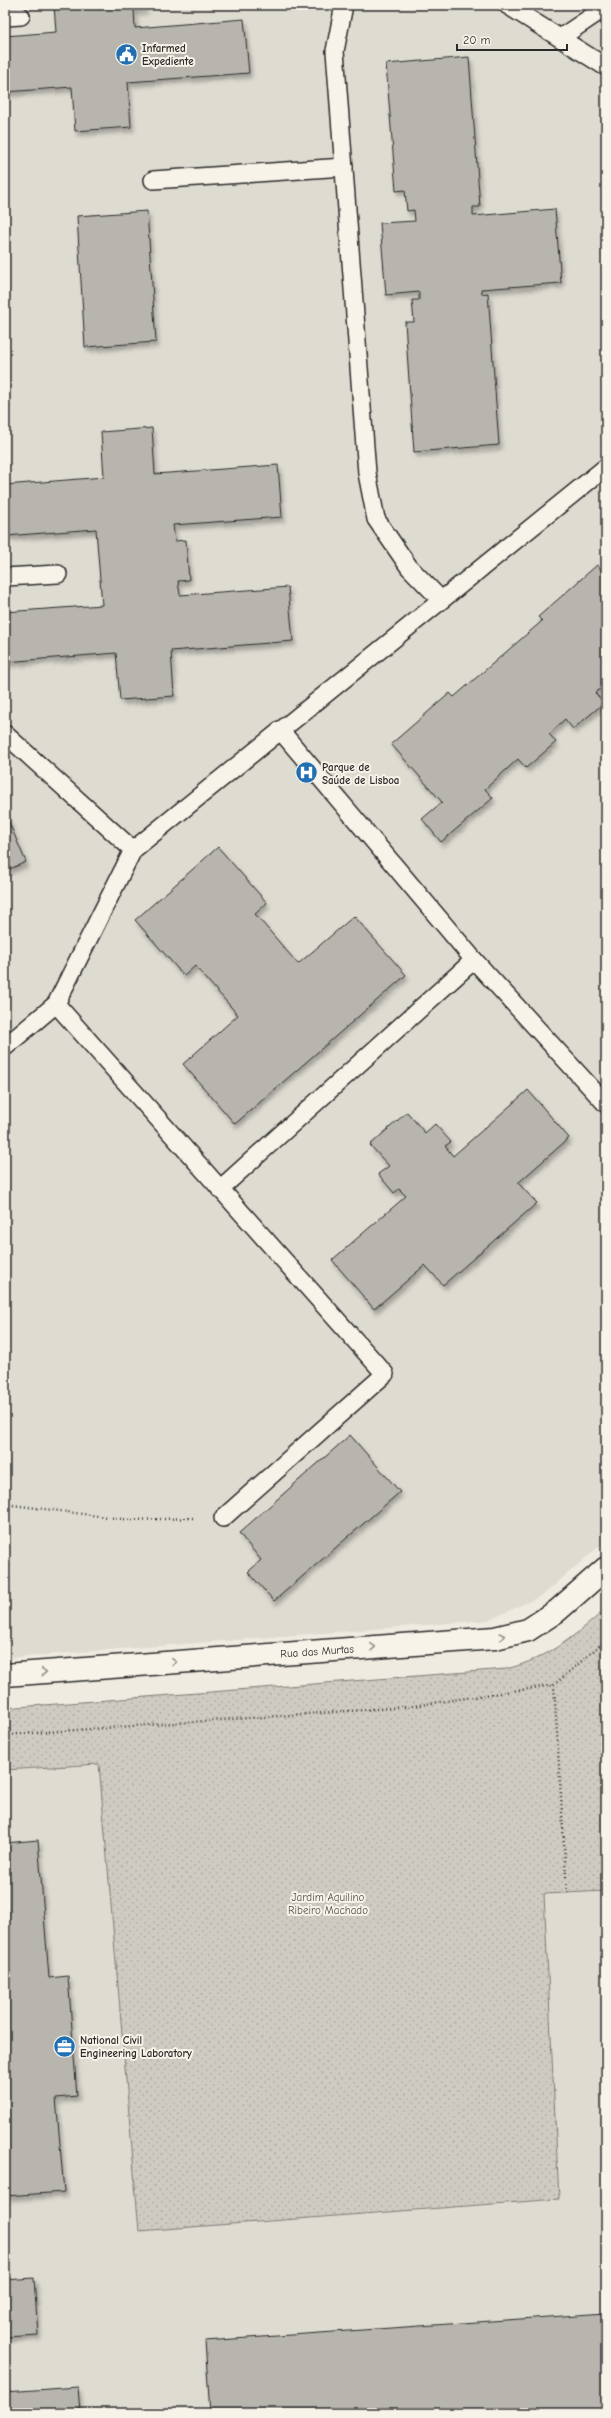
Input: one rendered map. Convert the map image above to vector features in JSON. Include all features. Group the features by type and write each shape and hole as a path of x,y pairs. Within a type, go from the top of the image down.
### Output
{"street":[{"name":"Rua das Murtas","path":"5,1675 495,1638 528,1630 556,1611 606,1568"}],"lane":[{"path":"344,5 335,51 367,472 376,519 409,567 441,600"},
{"path":"507,5 606,67"},
{"path":"560,38 606,7"},
{"path":"153,180 344,167"},
{"path":"5,1047 56,1004 133,850 606,467"},
{"path":"5,577 58,574"},
{"path":"280,730 474,960 606,1104"},
{"path":"5,734 133,850"},
{"path":"220,1189 474,960"},
{"path":"56,1004 385,1374 223,1518"}],"path":[{"path":"5,1504 130,1520 223,1518"},
{"path":"5,1735 406,1707 554,1685 606,1640"},
{"path":"554,1685 567,1893"}],"shaded area":[{"name":"Parque de Saúde de Lisboa","path":"5,5 606,5 606,1540 543,1595 489,1620 5,1658"},
{"name":"National Civil Engineering Laboratory","path":"99,1763 139,2231 559,2199 544,1894 606,1891 606,2413 5,2413 5,1770"}],"green space":[{"name":"Jardim Aquilino Ribeiro Machado","path":"606,1609 606,1891 544,1894 559,2199 139,2231 99,1764 5,1770 5,1708 506,1669 548,1653 582,1629"}],"building":[{"name":"Infarmed Expediente","path":"54,5 145,5 145,9 134,10 135,28 244,19 249,73 128,82 131,127 75,131 72,87 5,92 5,36 56,32"},
{"path":"469,57 480,207 473,207 473,216 555,209 561,283 481,289 482,294 488,293 499,445 414,452 405,322 414,322 412,300 419,300 419,292 386,295 380,223 415,221 414,210 407,211 405,190 396,191 386,64"},
{"path":"147,211 156,342 85,347 77,216"},
{"path":"152,428 155,474 278,465 282,517 173,525 175,541 186,540 189,580 178,581 180,595 288,587 293,641 171,651 174,696 120,700 116,653 5,662 5,612 102,605 96,529 5,536 5,485 104,477 101,432"},
{"path":"597,565 606,575 606,684 595,693 604,703 573,729 565,719 549,734 556,742 526,768 518,759 485,789 493,798 441,842 422,819 442,802 391,744 450,693 454,697 542,621 538,617"},
{"path":"5,813 26,862 5,871"},
{"path":"218,847 267,903 255,914 298,964 354,916 406,975 235,1124 183,1064 238,1015 195,966 184,976 135,920"},
{"path":"528,1090 569,1138 518,1183 537,1203 443,1285 425,1265 374,1309 332,1260 406,1196 399,1189 394,1193 378,1174 389,1166 370,1145 407,1112 425,1133 435,1124 451,1142 445,1146 453,1156"},
{"path":"350,1435 400,1492 274,1601 248,1572 261,1560 239,1533"},
{"path":"38,1840 49,1978 68,1976 77,2096 56,2098 64,2192 5,2196 5,1843"},
{"path":"34,2278 38,2335 5,2337 5,2280"},
{"path":"606,2313 606,2413 210,2413 205,2341"},
{"path":"78,2387 80,2413 5,2413 5,2392"}],"place":[{"name":"Infarmed Expediente","path":"126,54"},
{"name":"Parque de Saúde de Lisboa","path":"306,773"},
{"name":"National Civil Engineering Laboratory","path":"64,2046"}]}
